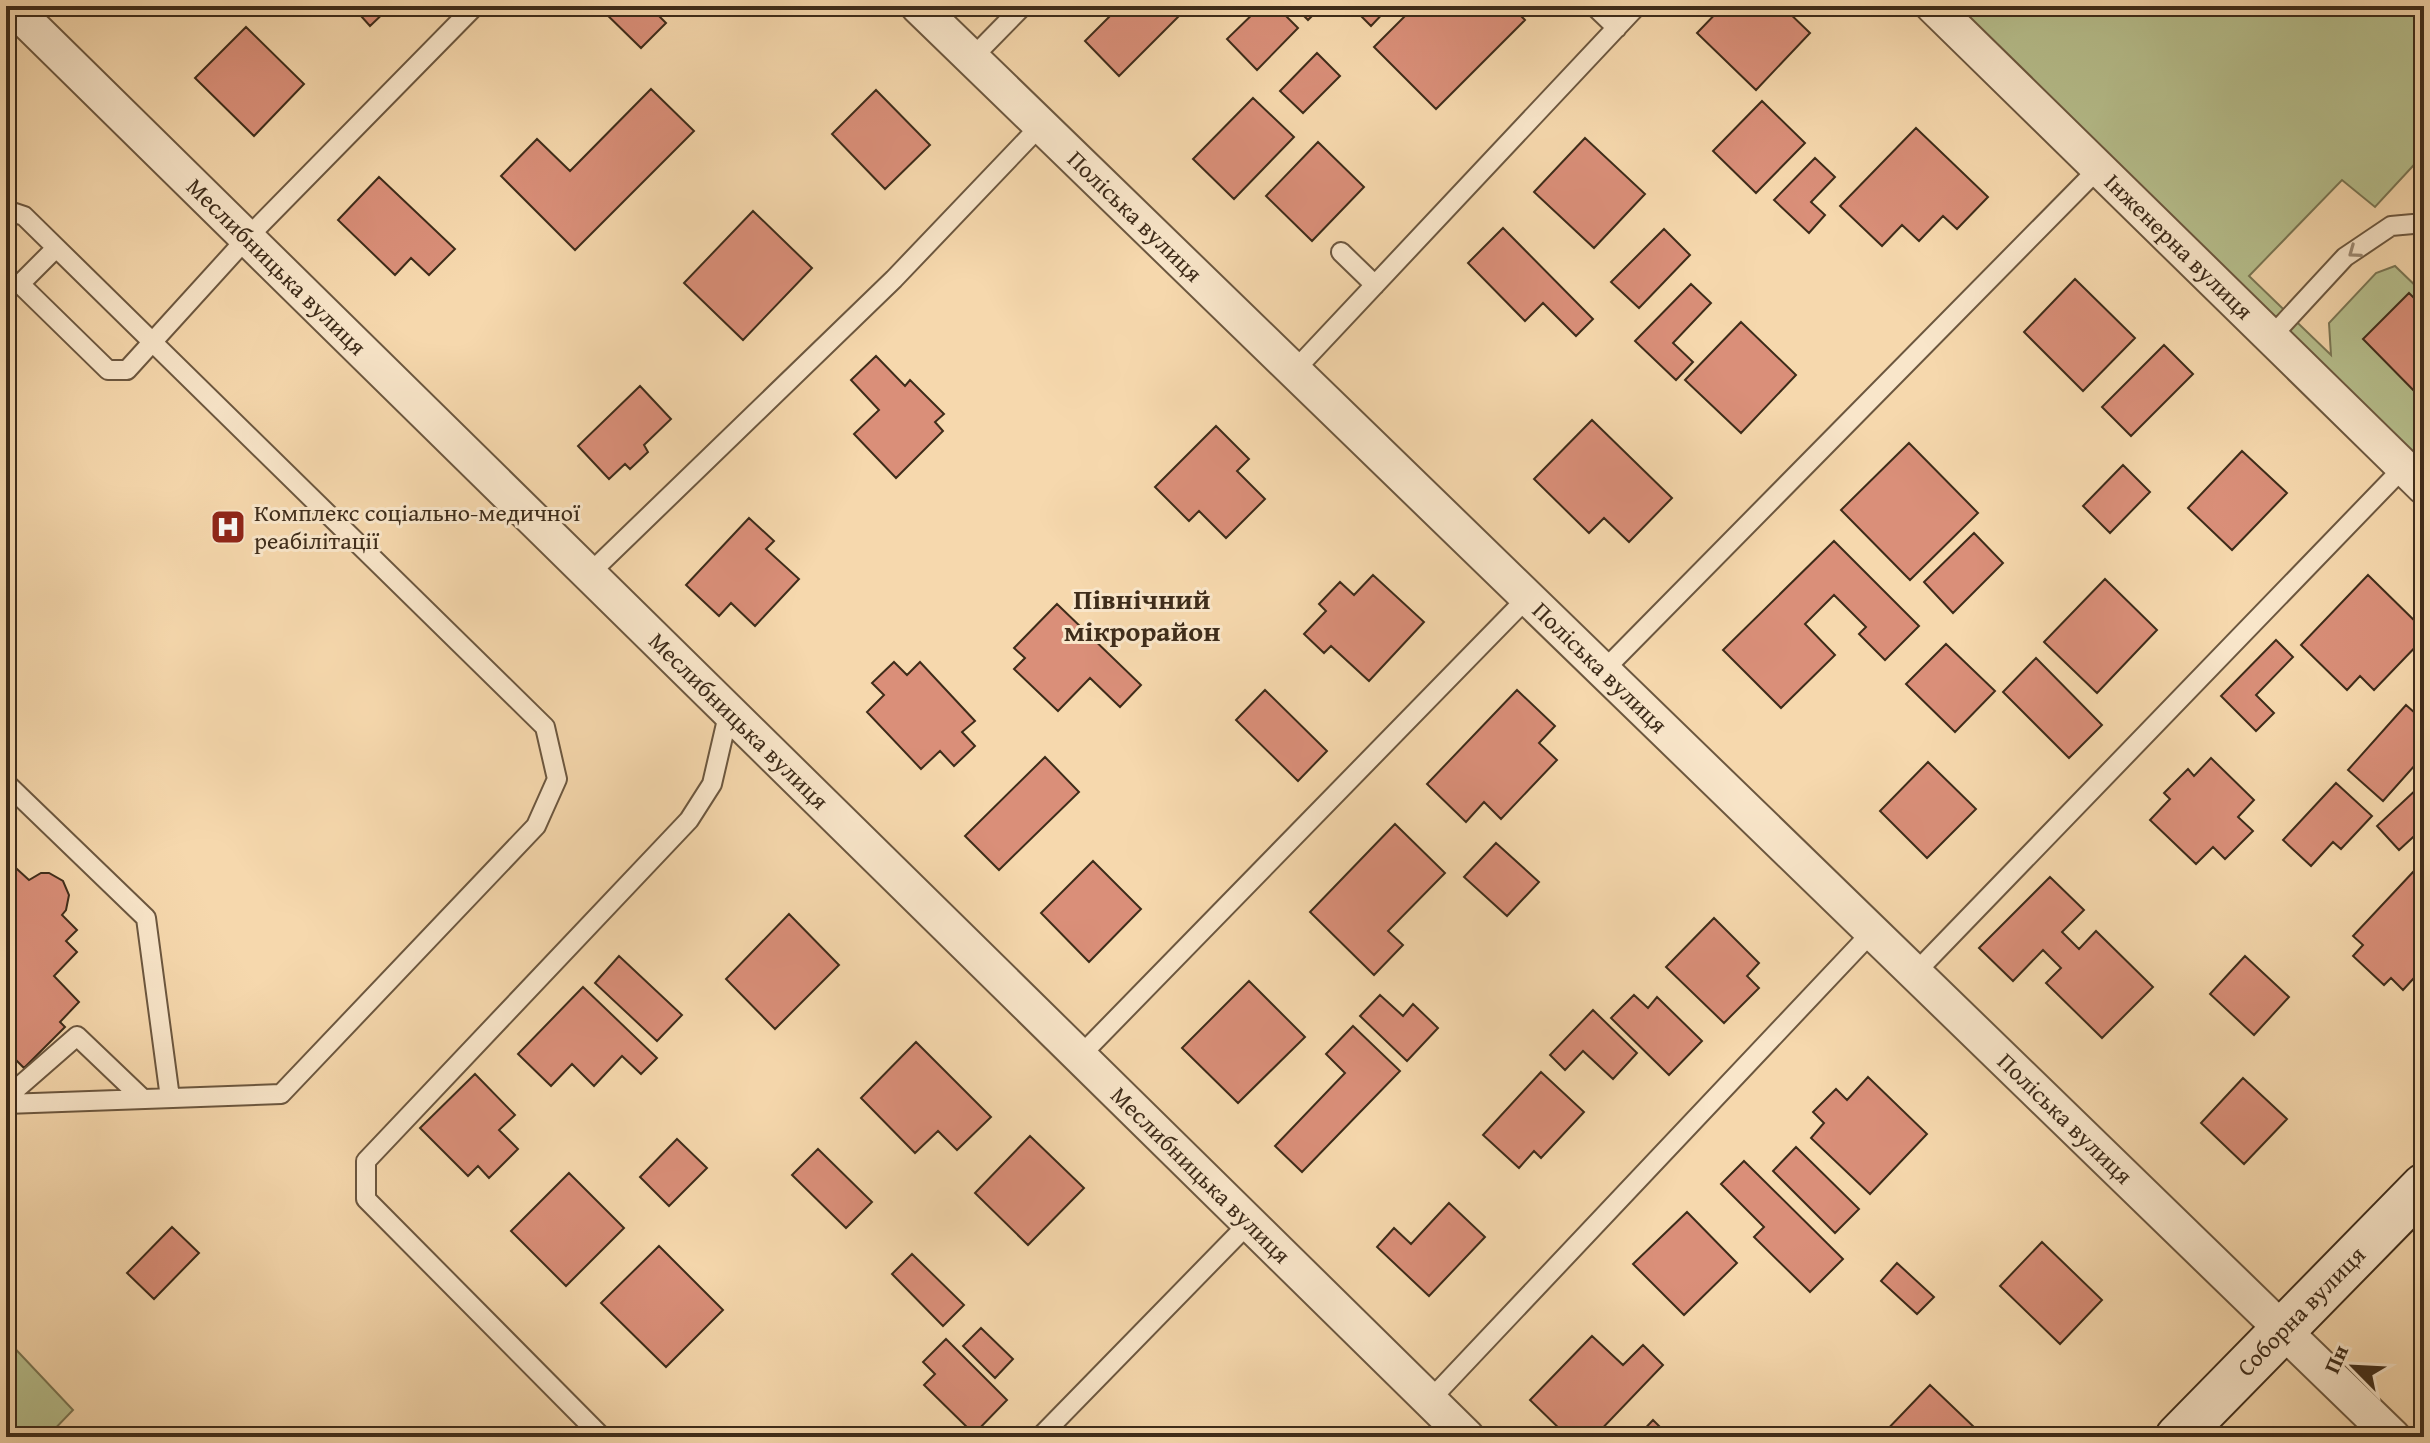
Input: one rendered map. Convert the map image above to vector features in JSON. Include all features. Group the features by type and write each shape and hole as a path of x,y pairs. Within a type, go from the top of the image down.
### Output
{"main road":[{"name":"Соборна вулиця","path":"2178,1437 2424,1186"}],"street":[{"name":"Меслибницька вулиця","path":"11,6 1467,1437"},
{"name":"Поліська вулиця","path":"918,6 2393,1437"},
{"name":"Інженерна вулиця","path":"1933,6 2414,477"}],"lane":[{"path":"56,248 20,284 108,370 127,370 247,238 475,6"},
{"path":"972,58 1023,6"},
{"path":"1594,6 1617,28"},
{"path":"1294,371 1637,6"},
{"path":"589,574 894,279 1041,125"},
{"path":"1603,671 2099,168"},
{"path":"6,210 24,216 545,727 557,779 536,826 281,1094 6,1101"},
{"path":"2271,337 2345,257 2391,226 2424,223"},
{"path":"1341,252 1375,285"},
{"path":"1915,973 2414,477"},
{"path":"1080,1056 1528,597"},
{"path":"602,1437 366,1199 366,1161 689,820 712,784 729,711"},
{"path":"6,783 146,918 170,1098"},
{"path":"1430,1400 1872,932"},
{"path":"6,1101 77,1036 143,1099"},
{"path":"1040,1437 1249,1223"}],"green space":[{"path":"1933,6 2424,6 2424,154 2375,207 2342,180 2249,276 2331,355 2329,323 2376,273 2395,266 2424,294 2424,487"},
{"path":"6,1339 73,1410 47,1437 6,1437"}],"building":[{"path":"352,6 391,6 370,26"},
{"path":"598,6 649,6 666,23 641,48"},
{"path":"1120,6 1189,6 1119,76 1085,41"},
{"path":"1261,6 1276,6 1298,28 1257,70 1227,39"},
{"path":"1294,6 1322,6 1308,20"},
{"path":"1351,6 1390,6 1371,26"},
{"path":"1415,6 1511,6 1525,20 1436,109 1374,47"},
{"path":"1723,6 1782,6 1810,33 1756,90 1697,33"},
{"path":"246,27 304,84 254,136 195,78"},
{"path":"1317,53 1340,76 1303,113 1280,91"},
{"path":"651,89 694,131 575,250 501,176 537,139 570,171"},
{"path":"876,90 930,145 885,189 832,134"},
{"path":"1253,98 1294,137 1234,199 1193,159"},
{"path":"1762,101 1805,143 1756,193 1713,151"},
{"path":"1916,128 1988,197 1957,229 1943,216 1919,241 1902,225 1882,246 1840,206"},
{"path":"1585,138 1645,194 1594,248 1534,192"},
{"path":"1318,142 1364,187 1312,241 1266,196"},
{"path":"1815,158 1835,177 1811,202 1825,215 1809,233 1774,200"},
{"path":"379,177 455,249 429,275 411,258 395,275 338,220"},
{"path":"753,211 812,268 743,340 684,283"},
{"path":"1503,228 1593,319 1576,336 1543,303 1525,321 1468,263"},
{"path":"1664,229 1690,255 1639,308 1611,282"},
{"path":"2075,279 2135,338 2083,391 2024,332"},
{"path":"1691,284 1711,303 1673,343 1693,362 1676,380 1635,341"},
{"path":"2409,293 2424,308 2424,401 2363,339"},
{"path":"1741,322 1796,375 1741,433 1685,380"},
{"path":"2164,345 2193,374 2131,436 2102,407"},
{"path":"876,356 905,386 910,380 944,414 935,422 943,431 896,478 854,434 879,410 851,380"},
{"path":"640,386 671,419 644,445 648,452 630,469 625,464 609,479 578,446"},
{"path":"1592,420 1672,498 1629,542 1604,518 1589,533 1534,479"},
{"path":"1216,426 1249,459 1237,471 1265,499 1226,538 1199,511 1189,521 1155,487"},
{"path":"1909,443 1978,513 1910,580 1841,510"},
{"path":"2242,451 2287,493 2232,550 2188,508"},
{"path":"2123,465 2150,492 2110,533 2083,506"},
{"path":"749,518 774,541 766,549 799,579 755,626 731,603 719,616 686,585"},
{"path":"1974,533 2003,563 1953,613 1924,582"},
{"path":"1834,541 1919,626 1885,660 1859,634 1866,627 1834,595 1805,624 1835,655 1781,708 1723,650"},
{"path":"1373,575 1424,622 1369,681 1331,646 1324,653 1304,634 1326,611 1319,604 1340,582 1354,595"},
{"path":"2368,575 2424,630 2424,638 2374,690 2360,676 2347,690 2301,645"},
{"path":"2105,579 2157,630 2097,693 2044,642"},
{"path":"1057,604 1141,685 1120,707 1090,678 1058,711 1014,669 1025,658 1014,648"},
{"path":"2276,640 2293,657 2256,695 2274,713 2256,731 2221,696"},
{"path":"1946,644 1995,691 1955,732 1906,684"},
{"path":"2036,658 2102,725 2069,758 2003,692"},
{"path":"894,662 907,675 920,662 975,721 962,732 975,746 954,766 940,751 921,769 867,712 884,695 872,683"},
{"path":"1265,690 1327,751 1298,781 1236,720"},
{"path":"1517,690 1555,726 1539,743 1557,760 1501,819 1484,802 1466,822 1427,784"},
{"path":"2406,705 2424,721 2424,755 2383,801 2348,770"},
{"path":"1045,757 1079,792 999,870 965,836"},
{"path":"2211,758 2254,800 2238,817 2253,831 2225,859 2213,847 2196,864 2150,820 2170,799 2164,793 2188,769 2194,776"},
{"path":"1928,762 1976,809 1927,858 1880,811"},
{"path":"2336,783 2372,816 2341,849 2333,842 2311,866 2283,840"},
{"path":"2419,787 2424,793 2424,827 2399,850 2377,826"},
{"path":"1395,824 1445,873 1388,931 1403,945 1374,975 1310,912"},
{"path":"1496,843 1539,882 1507,916 1464,877"},
{"path":"6,859 29,880 41,873 49,873 63,881 69,895 62,915 77,930 66,941 77,952 54,976 79,1002 60,1022 65,1027 24,1068 6,1050"},
{"path":"1093,861 1141,909 1089,962 1041,913"},
{"path":"2414,871 2424,880 2424,967 2403,990 2391,978 2384,985 2353,956 2363,945 2353,936"},
{"path":"2050,877 2084,910 2062,932 2079,949 2096,931 2153,987 2102,1038 2046,983 2061,968 2043,950 2013,981 1979,948"},
{"path":"789,914 839,965 775,1029 726,979"},
{"path":"1714,918 1759,963 1747,976 1759,988 1724,1023 1666,967"},
{"path":"619,956 682,1015 657,1041 595,983"},
{"path":"2245,956 2289,997 2254,1035 2210,994"},
{"path":"1249,981 1305,1037 1238,1103 1182,1048"},
{"path":"583,987 657,1058 641,1074 622,1056 594,1086 572,1064 551,1086 518,1054"},
{"path":"1380,995 1403,1016 1413,1004 1438,1028 1407,1061 1360,1016"},
{"path":"1634,995 1648,1008 1657,997 1702,1041 1669,1075 1611,1018"},
{"path":"1593,1010 1637,1053 1613,1079 1583,1051 1565,1070 1550,1055"},
{"path":"1353,1026 1400,1071 1302,1172 1275,1146 1345,1073 1326,1054"},
{"path":"916,1042 991,1117 957,1150 938,1131 915,1153 861,1098"},
{"path":"1541,1072 1584,1112 1541,1158 1534,1151 1519,1168 1483,1135"},
{"path":"475,1074 515,1115 499,1130 518,1149 489,1178 478,1166 468,1176 420,1128"},
{"path":"1868,1077 1927,1134 1870,1194 1811,1138 1824,1123 1813,1112 1836,1089 1847,1100"},
{"path":"2243,1078 2287,1119 2244,1164 2201,1123"},
{"path":"1030,1136 1084,1188 1028,1245 975,1193"},
{"path":"677,1139 707,1168 669,1206 640,1177"},
{"path":"1796,1147 1859,1209 1835,1233 1773,1171"},
{"path":"818,1149 872,1202 846,1228 792,1175"},
{"path":"1744,1161 1843,1259 1810,1292 1754,1237 1764,1227 1721,1184"},
{"path":"569,1173 624,1228 566,1286 511,1231"},
{"path":"1449,1203 1485,1237 1429,1296 1377,1247 1394,1228 1411,1244"},
{"path":"1687,1212 1737,1263 1684,1315 1633,1264"},
{"path":"172,1227 199,1253 154,1299 127,1273"},
{"path":"2042,1242 2102,1300 2060,1344 2000,1286"},
{"path":"659,1246 723,1310 666,1367 601,1303"},
{"path":"912,1254 964,1305 943,1326 892,1274"},
{"path":"1897,1263 1934,1297 1917,1314 1881,1281"},
{"path":"981,1328 1013,1359 995,1378 963,1346"},
{"path":"1592,1336 1623,1365 1643,1345 1663,1365 1594,1437 1568,1437 1530,1400"},
{"path":"946,1339 1007,1400 974,1434 924,1385 935,1374 923,1362"},
{"path":"1930,1385 1975,1428 1966,1437 1880,1437"},
{"path":"1653,1420 1670,1437 1637,1437"}],"place":[{"name":"Комплекс соціально-медичної реабілітації","path":"228,527"}],"district":[{"name":"Північний мікрорайон","path":"1142,615"}]}
